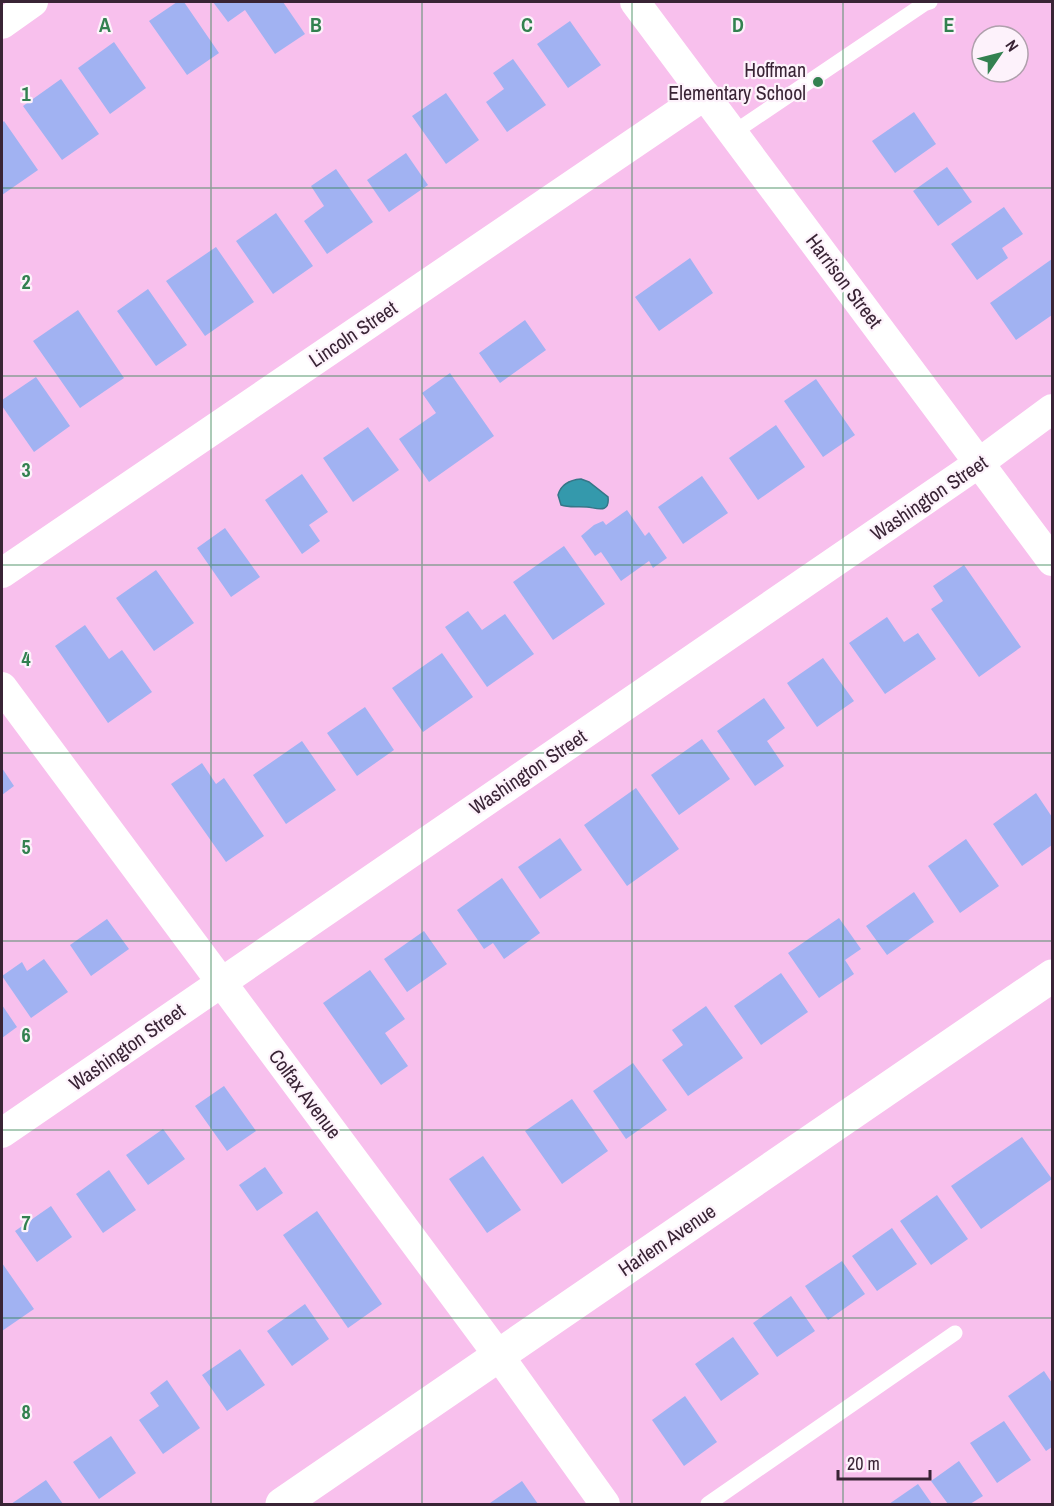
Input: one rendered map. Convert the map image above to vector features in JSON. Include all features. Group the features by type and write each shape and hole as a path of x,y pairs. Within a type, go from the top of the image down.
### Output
{"main road":[{"name":"Harlem Avenue","path":"282,1504 1053,976"}],"street":[{"path":"2,24 33,2"},
{"name":"Harrison Street","path":"635,2 1053,561"},
{"name":"Lincoln Street","path":"2,573 705,95"},
{"name":"Washington Street","path":"2,1134 980,463 1053,410"},
{"name":"Colfax Avenue","path":"2,687 500,1356 605,1504"}],"lane":[{"path":"733,133 926,2"},
{"path":"708,1504 955,1333"}],"shaded area":[{"path":"581,479 589,482 608,497 605,508 561,505 558,495 563,485"}],"building":[{"path":"177,2 184,2 219,53 187,75 149,21"},
{"path":"213,2 283,2 305,34 275,54 245,10 228,22"},
{"path":"570,21 601,65 568,88 537,44"},
{"path":"114,42 146,88 110,114 78,68"},
{"path":"513,59 546,105 507,132 486,102 504,89 493,73"},
{"path":"61,79 99,134 62,160 23,106"},
{"path":"446,93 479,140 446,164 412,116"},
{"path":"914,112 936,144 895,173 872,141"},
{"path":"4,121 38,170 2,195 2,123"},
{"path":"406,153 428,185 389,212 367,180"},
{"path":"947,167 972,202 938,226 913,191"},
{"path":"336,169 373,222 327,254 304,221 324,206 311,186"},
{"path":"1004,207 1023,234 1002,248 1008,258 977,280 951,244"},
{"path":"276,213 313,266 273,294 236,241"},
{"path":"216,247 254,302 205,336 166,281"},
{"path":"690,258 713,293 659,331 635,297"},
{"path":"1052,259 1052,315 1016,340 990,303"},
{"path":"148,289 187,345 156,366 117,311"},
{"path":"78,310 124,378 80,408 33,341"},
{"path":"525,320 546,350 500,383 479,353"},
{"path":"450,373 494,436 429,482 399,439 436,413 422,393"},
{"path":"36,377 70,426 34,452 2,406 2,400"},
{"path":"816,379 855,435 823,457 784,401"},
{"path":"776,425 805,467 758,500 729,458"},
{"path":"368,427 399,470 353,502 323,458"},
{"path":"302,474 328,512 309,525 320,541 302,554 265,500"},
{"path":"702,476 728,513 683,544 658,507"},
{"path":"627,510 645,536 649,532 667,558 653,568 649,561 621,581 601,552 595,556 581,536 594,525 603,521 606,525"},
{"path":"225,528 260,577 231,597 197,548"},
{"path":"564,546 605,604 553,640 513,582"},
{"path":"964,565 1021,647 979,677 931,609 943,601 933,586"},
{"path":"156,570 194,623 154,651 116,598"},
{"path":"468,611 482,630 505,614 534,654 487,687 445,627"},
{"path":"887,617 904,642 918,633 936,659 885,694 849,643"},
{"path":"85,625 109,659 122,650 152,692 108,723 55,646"},
{"path":"442,653 473,697 423,732 392,688"},
{"path":"823,658 854,701 817,727 787,683"},
{"path":"764,698 785,728 767,741 784,766 755,786 717,731"},
{"path":"365,707 394,750 357,776 327,733"},
{"path":"702,739 730,779 679,815 651,775"},
{"path":"302,741 336,790 286,824 253,775"},
{"path":"202,763 216,784 224,778 264,836 226,862 171,784"},
{"path":"2,768 14,786 2,795"},
{"path":"636,788 679,849 627,886 584,825"},
{"path":"1036,793 1052,817 1052,845 1022,866 993,824"},
{"path":"560,838 582,870 540,899 518,867"},
{"path":"966,839 999,886 960,913 928,866"},
{"path":"502,878 540,933 504,959 493,943 484,949 457,910"},
{"path":"914,892 934,922 887,955 866,926"},
{"path":"839,918 861,949 845,960 854,974 819,998 788,953"},
{"path":"107,919 129,949 91,976 70,945"},
{"path":"424,931 447,964 407,992 384,959"},
{"path":"44,959 68,992 31,1018 2,976 22,962 27,971"},
{"path":"370,970 405,1019 385,1033 408,1066 381,1085 323,1003"},
{"path":"781,973 808,1012 761,1045 734,1006"},
{"path":"2,1005 17,1027 2,1038"},
{"path":"706,1006 743,1058 688,1096 662,1060 683,1045 672,1030"},
{"path":"633,1063 667,1110 626,1139 593,1091"},
{"path":"224,1086 256,1131 227,1151 195,1106"},
{"path":"572,1099 608,1151 562,1184 525,1131"},
{"path":"163,1129 185,1159 148,1185 126,1155"},
{"path":"1022,1137 1052,1179 981,1229 951,1186"},
{"path":"483,1156 521,1210 487,1233 449,1179"},
{"path":"265,1167 283,1193 257,1211 239,1185"},
{"path":"109,1170 136,1210 103,1233 76,1194"},
{"path":"937,1195 968,1239 931,1265 900,1221"},
{"path":"51,1206 72,1237 37,1262 15,1231"},
{"path":"317,1211 382,1304 348,1328 283,1235"},
{"path":"892,1228 917,1264 877,1291 852,1256"},
{"path":"842,1261 865,1294 828,1320 805,1286"},
{"path":"2,1263 34,1309 2,1331"},
{"path":"791,1296 815,1331 777,1357 753,1323"},
{"path":"305,1304 329,1339 292,1366 267,1331"},
{"path":"733,1337 759,1374 721,1401 695,1364"},
{"path":"240,1349 265,1385 227,1411 202,1375"},
{"path":"1044,1371 1052,1383 1052,1447 1046,1451 1008,1396"},
{"path":"167,1380 200,1428 163,1454 139,1420 159,1406 150,1393"},
{"path":"685,1396 717,1442 684,1466 652,1420"},
{"path":"1004,1421 1031,1460 997,1483 970,1443"},
{"path":"111,1436 136,1473 99,1499 73,1462"},
{"path":"959,1461 983,1496 970,1504 948,1504 931,1481"},
{"path":"46,1480 63,1504 11,1504"},
{"path":"522,1481 538,1504 490,1503"},
{"path":"918,1484 932,1504 889,1504"}],"place":[{"name":"Hoffman Elementary School","path":"818,82"}]}
